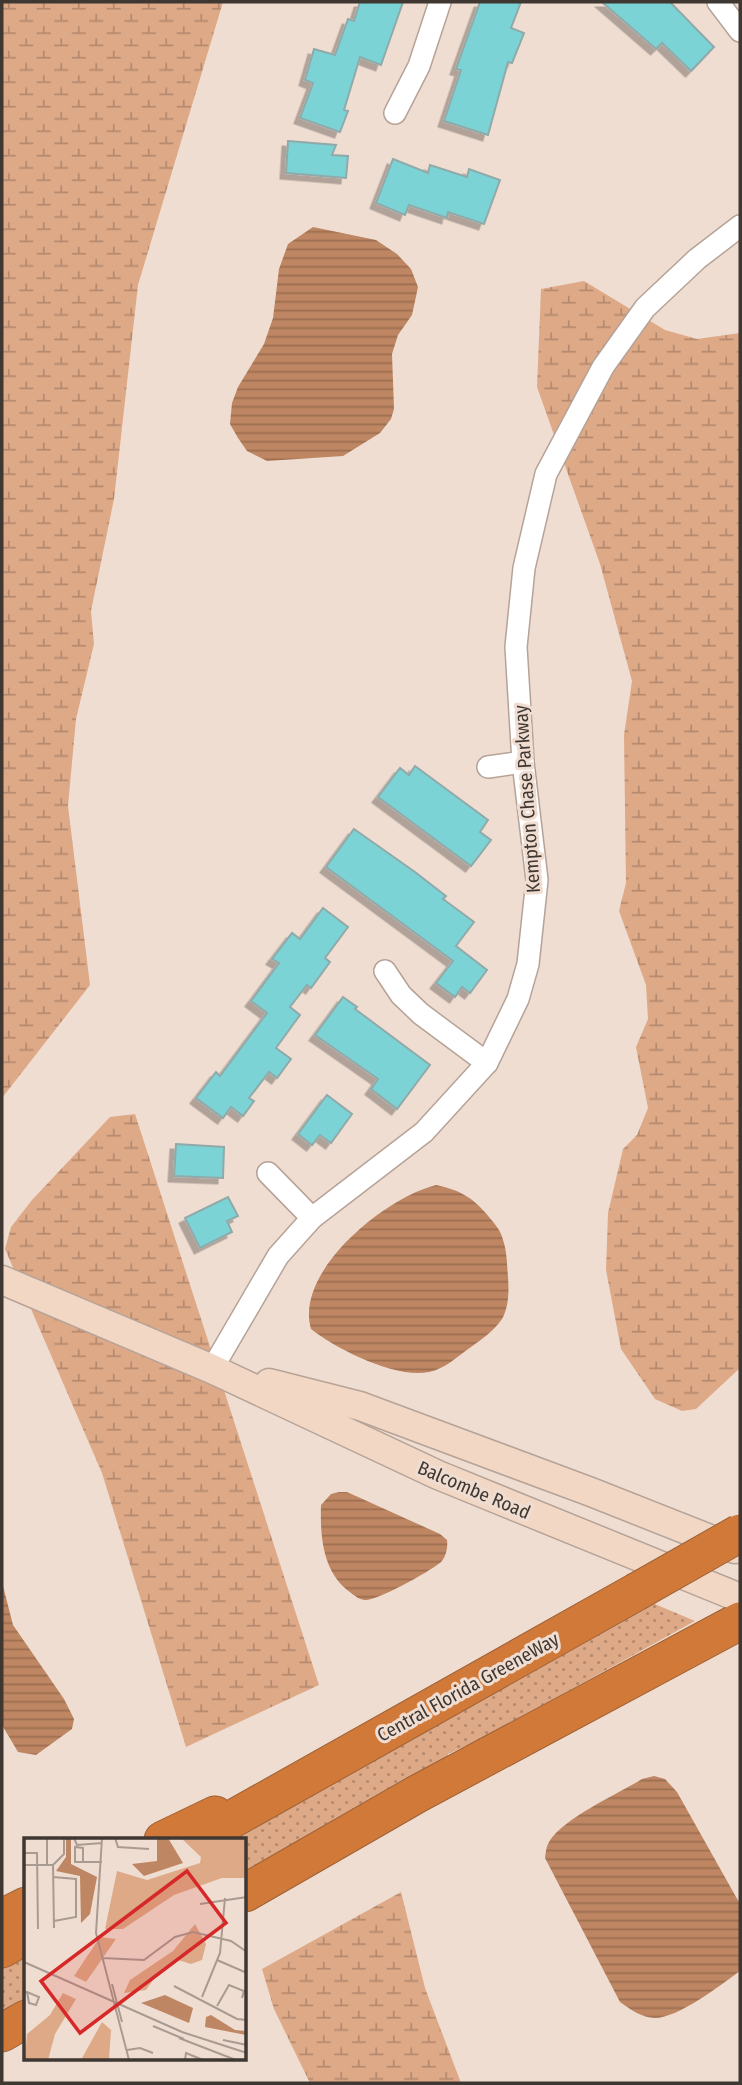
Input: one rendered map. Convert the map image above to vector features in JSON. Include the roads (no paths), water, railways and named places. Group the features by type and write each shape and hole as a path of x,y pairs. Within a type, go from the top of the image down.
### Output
{"highway":[{"name":"Central Florida GreeneWay","path":"199,1838 740,1533"},
{"path":"247,1892 736,1616"},
{"path":"167,1838 384,1734"},
{"path":"2,1918 24,1907"},
{"path":"2,1949 24,1936"},
{"path":"2,2033 24,2020"}],"street":[{"path":"395,113 419,66 440,2"},
{"path":"718,2 740,31"},
{"name":"Kempton Chase Parkway","path":"212,1369 278,1256 312,1218 424,1132 488,1063 518,999 528,964 537,880 523,762 516,646 524,568 546,474 603,366 645,307 697,259 740,226"},
{"path":"488,767 523,762"},
{"path":"385,971 401,995 421,1014 488,1063"},
{"path":"268,1172 312,1218"},
{"name":"Balcombe Road","path":"2,1280 212,1369 736,1616"},
{"name":"Balcombe Road","path":"212,1369 360,1406 592,1492 740,1551"}]}
